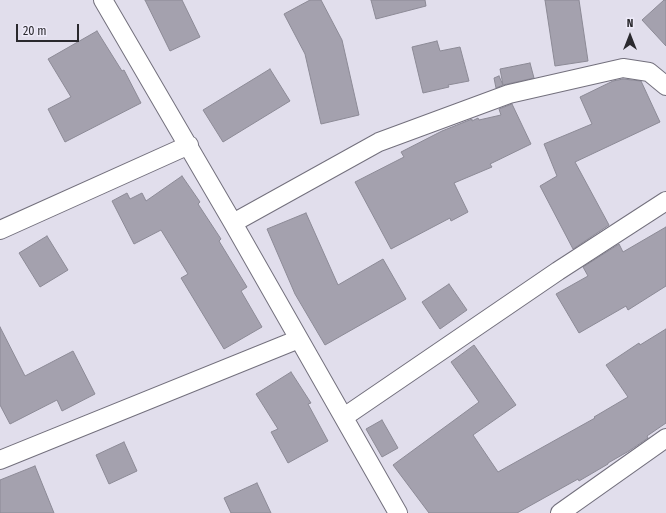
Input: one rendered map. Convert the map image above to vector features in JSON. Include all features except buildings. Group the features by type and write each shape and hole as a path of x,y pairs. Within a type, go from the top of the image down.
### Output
{"street":[{"path":"103,0 189,145 398,513"},
{"path":"233,223 379,142 509,94 623,68 649,72 666,86"},
{"path":"0,230 189,145"},
{"path":"344,417 558,271 666,201"},
{"path":"0,460 300,340"},
{"path":"560,513 666,438"}]}
